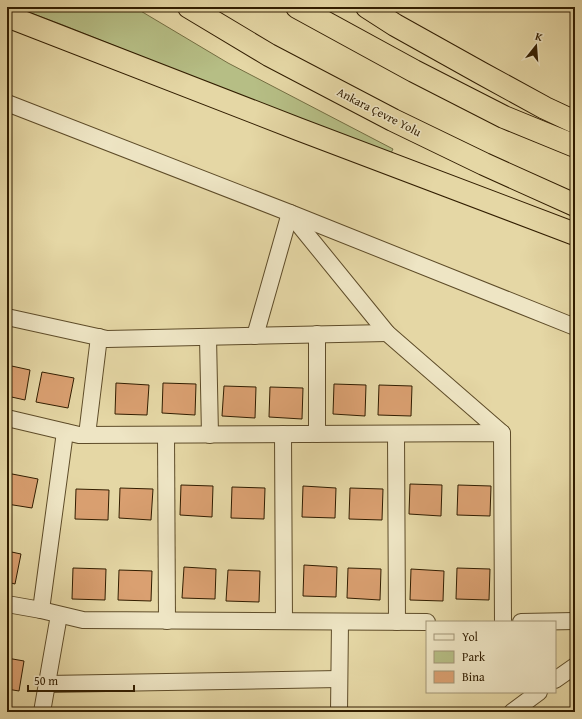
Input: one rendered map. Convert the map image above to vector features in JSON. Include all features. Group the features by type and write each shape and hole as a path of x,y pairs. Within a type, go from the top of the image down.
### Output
{"highway":[{"name":"Ankara Çevre Yolu","path":"189,7 269,55 393,120 484,164 575,205"},
{"path":"297,7 414,71 504,117 575,146"},
{"path":"367,7 395,25 474,69 545,108 575,122"},
{"path":"7,16 305,132 575,234"}],"street":[{"path":"7,103 290,213 575,327"},
{"path":"290,213 388,333 502,433 503,621"},
{"path":"255,336 290,213"},
{"path":"7,317 107,339 388,333"},
{"path":"317,334 317,434"},
{"path":"87,435 99,337"},
{"path":"208,337 210,435"},
{"path":"7,418 79,435 502,433"},
{"path":"41,610 65,432"},
{"path":"284,434 284,621"},
{"path":"396,434 397,622"},
{"path":"166,435 167,621"},
{"path":"7,604 83,620 426,622"},
{"path":"42,712 59,615"},
{"path":"556,621 575,621"},
{"path":"339,712 340,622"},
{"path":"556,679 575,666"},
{"path":"47,684 339,679"},
{"path":"512,712 538,693"}],"green space":[{"path":"15,7 134,7 228,63 393,149 391,153 235,94"}],"building":[{"path":"7,365 30,370 25,400 7,396"},
{"path":"42,372 74,378 68,408 36,402"},
{"path":"116,383 149,385 147,415 115,414"},
{"path":"163,383 196,384 195,415 162,413"},
{"path":"334,384 366,385 365,416 333,414"},
{"path":"379,385 412,386 411,416 378,415"},
{"path":"224,386 256,387 255,418 222,416"},
{"path":"270,387 303,388 302,419 269,417"},
{"path":"7,473 38,479 32,508 7,504"},
{"path":"410,484 442,485 441,516 409,514"},
{"path":"181,485 213,486 212,517 180,515"},
{"path":"458,485 491,486 490,516 457,515"},
{"path":"303,486 336,488 335,518 302,517"},
{"path":"232,487 265,488 264,519 231,518"},
{"path":"120,488 153,489 151,520 119,518"},
{"path":"350,488 383,489 382,520 349,519"},
{"path":"76,489 109,490 108,520 75,519"},
{"path":"7,551 21,554 15,584 7,582"},
{"path":"304,565 337,567 336,597 303,596"},
{"path":"184,567 216,569 215,599 182,598"},
{"path":"73,568 106,569 105,600 72,599"},
{"path":"348,568 381,569 380,600 347,598"},
{"path":"457,568 490,569 489,600 456,599"},
{"path":"411,569 444,571 443,601 410,600"},
{"path":"119,570 152,571 151,601 118,600"},
{"path":"228,570 260,571 259,602 226,601"},
{"path":"7,658 24,661 19,691 7,689"}]}
